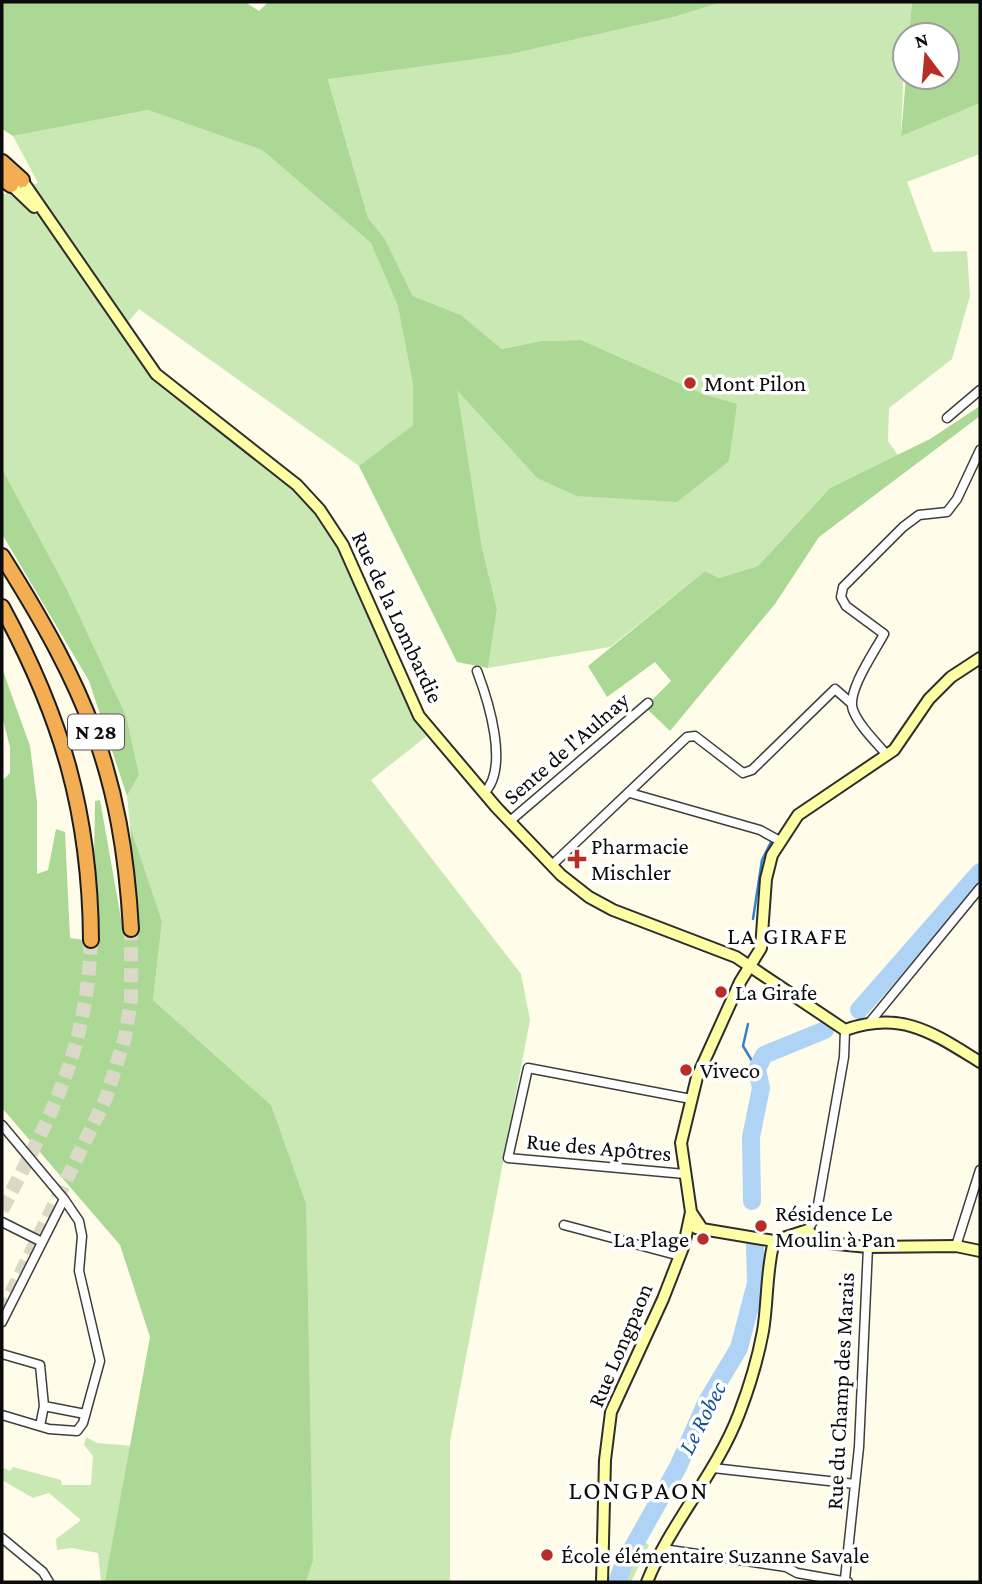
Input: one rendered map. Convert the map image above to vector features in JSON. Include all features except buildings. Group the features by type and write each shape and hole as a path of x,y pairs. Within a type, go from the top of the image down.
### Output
{"highway":[{"path":"2,162 9,182"},
{"name":"N 28","path":"2,556 65,661 100,741 120,820 131,929"},
{"name":"N 28","path":"2,607 36,673 67,760 86,837 91,940"}],"main road":[{"name":"Rue de la Lombardie","path":"9,182 50,220 156,374 297,485 320,510 343,545 419,716 484,793 552,865 580,891 600,903 723,952 845,1030"},
{"path":"701,1227 691,1212 681,1143 697,1077 748,967 761,948 766,879 772,855 798,815 887,755 936,691 951,677 980,658"},
{"path":"845,1030 870,1022 890,1021 923,1028 980,1062"},
{"name":"Rue Longpaon","path":"602,1582 605,1460 611,1412 680,1256 691,1212"},
{"path":"686,1230 701,1227 774,1241 808,1230 817,1242 868,1247 956,1246 980,1251"},
{"path":"647,1582 688,1503 713,1468 740,1412 759,1344 774,1241"}],"street":[{"path":"947,418 980,390"},
{"path":"851,704 857,684 884,634 846,606 841,597 843,587 903,527 919,515 947,512 957,499 980,450"},
{"path":"477,671 486,693 496,755 493,780 484,793"},
{"path":"552,865 687,737 695,736 743,773 752,770 835,690 851,704 854,713 887,755"},
{"name":"Sente de l'Aulnay","path":"510,821 648,703"},
{"path":"630,793 760,830 780,841"},
{"path":"870,1022 980,888"},
{"path":"808,1230 817,1216 844,1057 845,1030"},
{"name":"Rue des Apôtres","path":"685,1174 508,1158 528,1068 691,1099"},
{"path":"2,1125 64,1199 79,1222 82,1236 79,1271 99,1346 100,1361 78,1432 40,1426 2,1415"},
{"path":"956,1246 980,1170"},
{"path":"2,1322 64,1199"},
{"path":"2,1222 42,1242"},
{"path":"564,1224 680,1256"},
{"name":"Rue du Champ des Marais","path":"847,1580 868,1247"},
{"path":"2,1354 40,1365 44,1406 40,1426"},
{"path":"44,1406 85,1414"},
{"path":"713,1468 855,1484"},
{"path":"2,1538 43,1572 49,1582"},
{"path":"663,1549 847,1580"}],"green space":[{"path":"2,2 245,2 259,11 268,2 722,2 674,17 511,54 328,79 368,218 385,239 413,296 461,315 502,349 541,341 581,340 706,395 737,404 729,461 677,502 577,496 537,478 457,390 482,548 497,609 488,668 457,662 359,466 413,425 413,385 398,306 371,243 262,150 148,110 13,136 2,129"},
{"path":"722,2 912,2 910,21 891,21 891,91 903,91 901,135 980,103 980,154 907,182 933,252 967,251 970,296 952,359 889,408 888,441 898,455 830,488 758,566 719,578 705,571 610,647 488,668 497,609 482,548 456,388 537,478 737,405 706,395 581,340 541,341 502,349 461,315 413,296 385,239 368,218 328,78 511,54 674,17"},
{"path":"912,2 980,2 980,103 901,136 905,91 961,91 961,21 910,21"},
{"path":"148,110 262,150 371,243 398,305 413,385 413,425 359,466 139,309 124,327 165,379 313,497 357,580 390,664 432,732 371,780 521,974 530,1020 450,1441 450,1582 306,1582 313,1561 271,1105 153,1000 162,921 130,826 127,796 139,775 2,469 2,195 38,183 13,136"},
{"path":"980,406 980,416 819,537 775,604 670,731 645,707 671,681 655,662 607,697 588,666 705,571 719,578 758,566 830,488 930,439"},
{"path":"2,469 66,588 126,716 139,775 127,796 89,681 2,534"},
{"path":"2,668 30,746 37,802 37,874 48,870 56,829 65,832 70,938 98,942 94,864 95,801 100,800 123,930 137,928 130,826 162,921 153,1000 271,1105 306,1204 313,1561 306,1582 105,1582 150,1337 120,1245 2,1108 2,781 10,773 10,747 2,716"},
{"path":"86,1437 97,1443 134,1446 110,1582 101,1582 98,1553 72,1548 57,1550 56,1539 81,1520 49,1493 33,1498 2,1480 2,1467 10,1471 13,1467 61,1480 62,1485 91,1485 93,1456 84,1445"},
{"path":"639,1539 649,1545 631,1582 618,1582"}],"waterway":[{"path":"753,919 762,860 771,842"},
{"name":"Le Robec","path":"859,1010 980,872"},
{"path":"748,1024 743,1046 757,1069"},
{"name":"Le Robec","path":"752,1201 751,1137 761,1088 757,1069 764,1055 825,1030"},
{"name":"Le Robec","path":"617,1582 624,1563 678,1467 706,1403 739,1348 756,1283 755,1245"}],"tunnel":[{"path":"2,1312 106,1098 125,1037 131,1000 131,929"},
{"path":"2,1210 64,1081 82,1016 91,940"}],"place":[{"name":"Mont Pilon","path":"690,383"},
{"name":"Pharmacie Mischler","path":"577,859"},
{"name":"La Girafe","path":"721,992"},
{"name":"Viveco","path":"686,1070"},
{"name":"Résidence Le Moulin à Pan","path":"761,1226"},
{"name":"La Plage","path":"703,1239"},
{"name":"École élémentaire Suzanne Savale","path":"547,1555"}],"district":[{"name":"LA GIRAFE","path":"788,936"},
{"name":"LONGPAON","path":"639,1490"}]}
